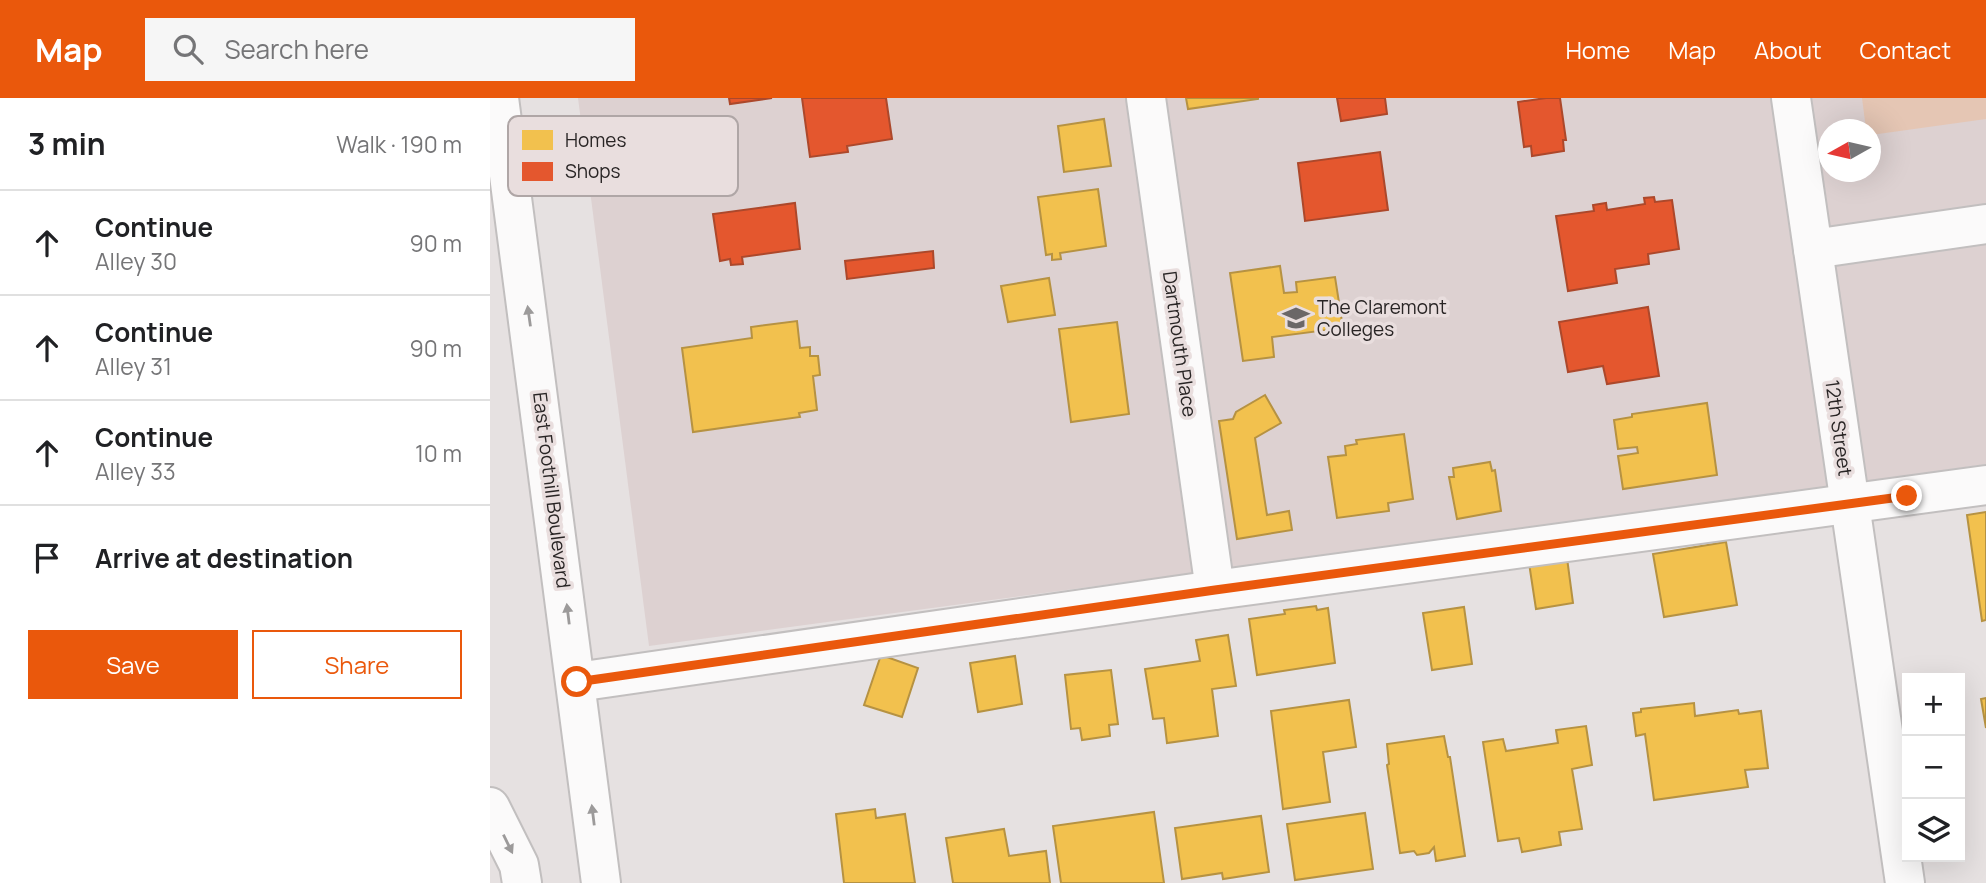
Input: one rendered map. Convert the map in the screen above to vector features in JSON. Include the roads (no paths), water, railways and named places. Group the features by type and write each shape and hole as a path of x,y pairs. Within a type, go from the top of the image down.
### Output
{"main road":[{"name":"East Foothill Boulevard","path":"499,98 508,165"},
{"name":"Dartmouth Place","path":"1146,98 1215,590"},
{"name":"12th Street","path":"1791,98 1905,883"},
{"name":"East Foothill Boulevard","path":"512,196 601,883"},
{"path":"1813,249 1986,224"},
{"path":"577,682 1215,590 1986,485"},
{"path":"490,807 519,865 522,883"}],"place":[{"name":"The Claremont Colleges","path":"1296,318"}]}
